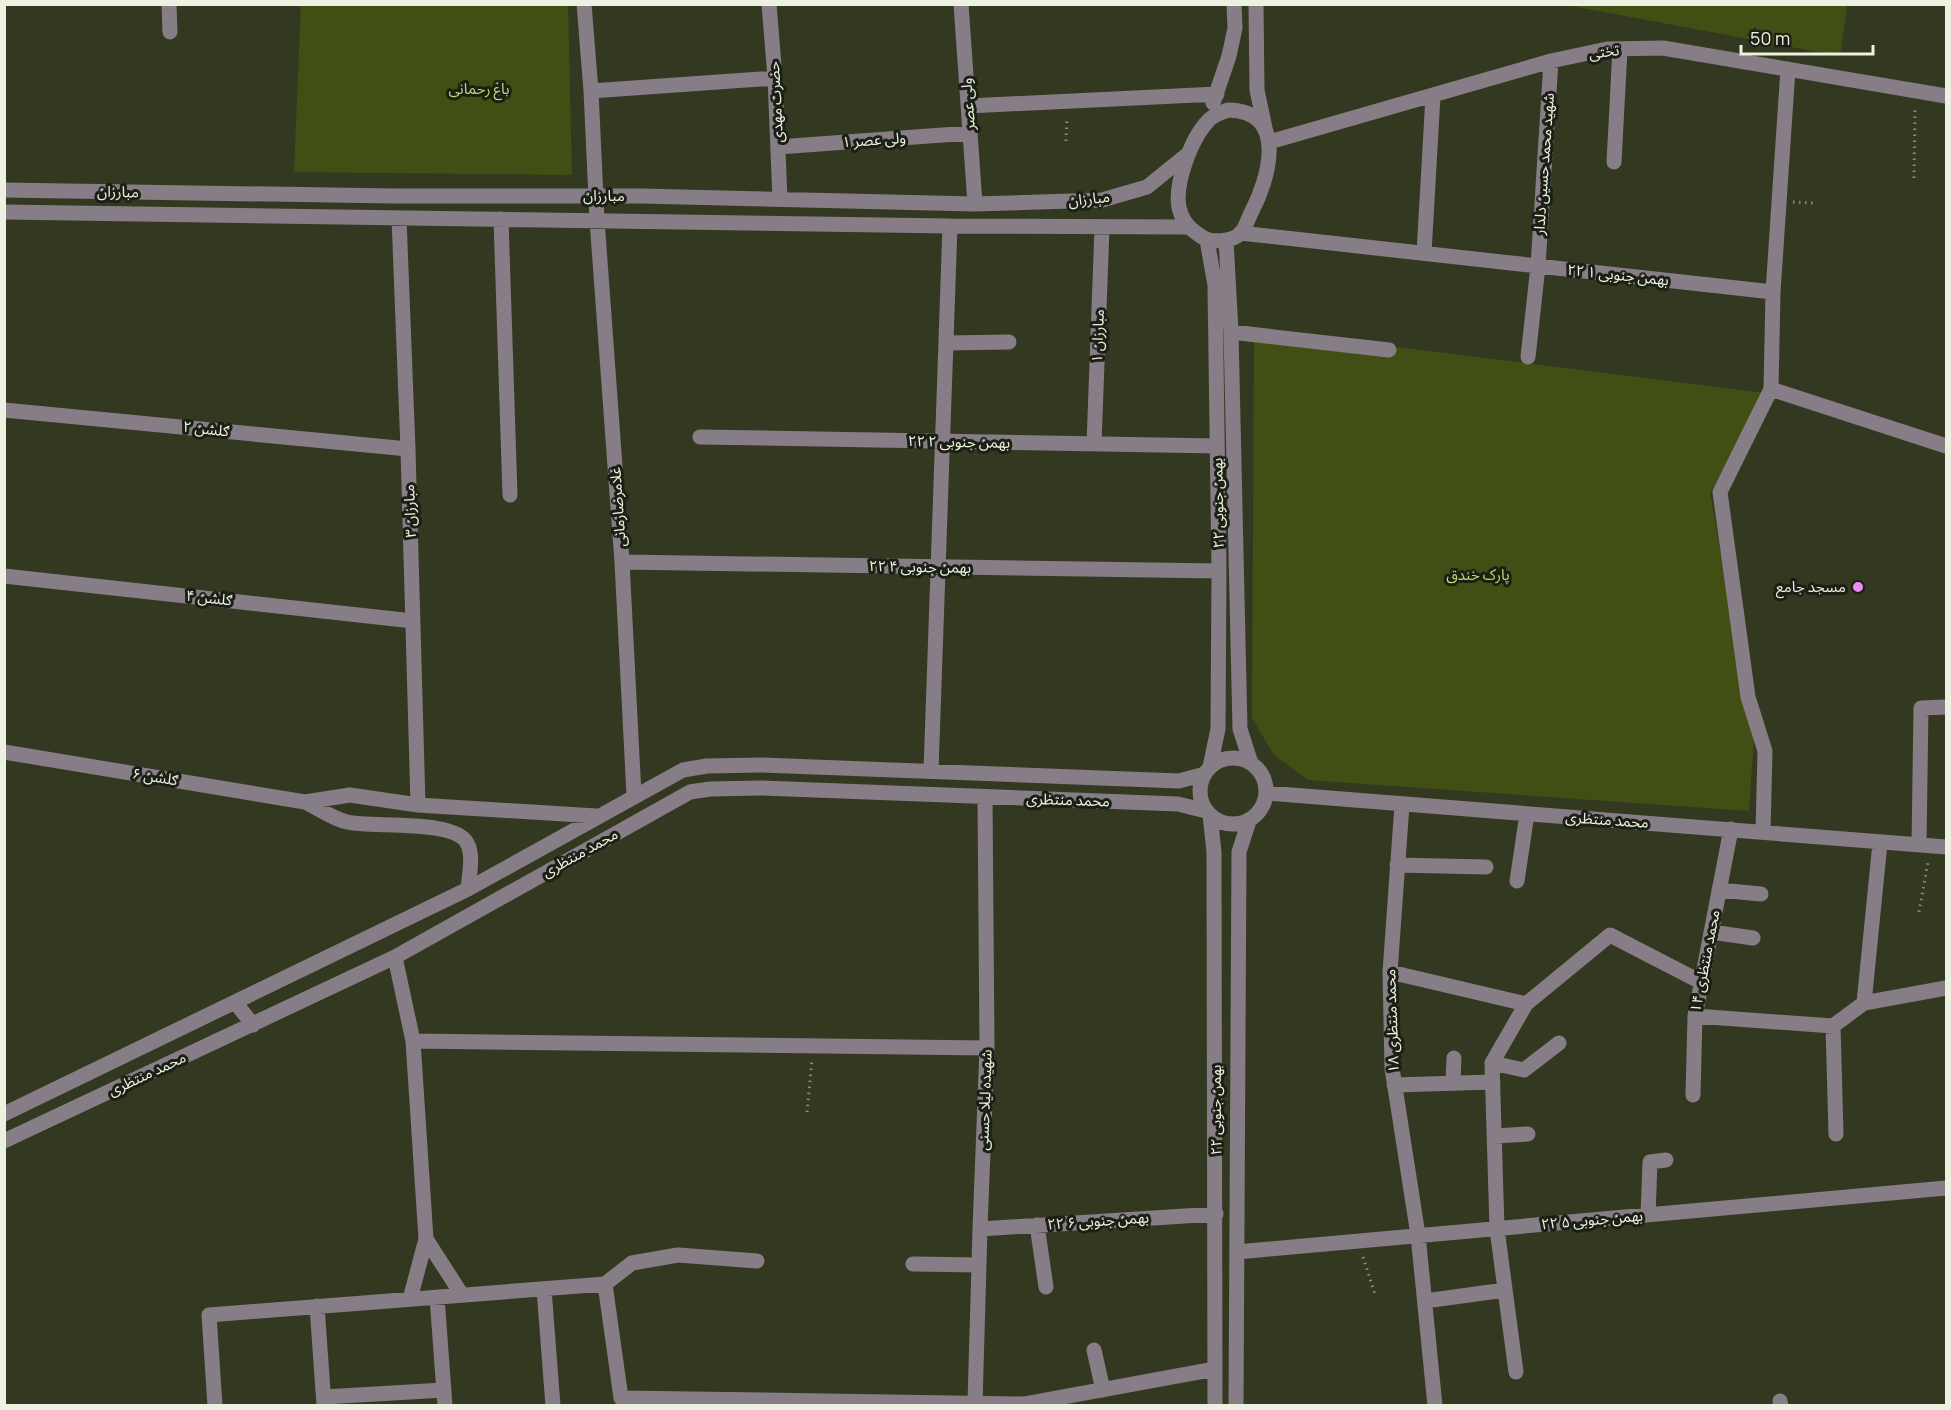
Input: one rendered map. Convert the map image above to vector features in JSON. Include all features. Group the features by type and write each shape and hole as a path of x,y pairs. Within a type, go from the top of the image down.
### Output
{"street":[{"path":"170,4 170,32"},
{"name":"غلامرضازمانی","path":"584,4 622,562 634,795"},
{"name":"حضرت مهدی","path":"769,4 775,78 780,199"},
{"name":"ولی عصر","path":"961,4 975,204"},
{"path":"1234,4 1235,28 1229,56 1208,121 1189,153 1177,190 1180,213 1188,227 1207,240 1226,240 1240,233 1262,191 1269,167 1267,137 1257,90 1256,4"},
{"name":"تختی","path":"1267,137 1433,96 1551,62 1620,49 1663,48 1947,96"},
{"path":"1614,162 1620,49"},
{"name":"شهید محمد حسین دلدار","path":"1528,357 1538,266 1551,62"},
{"path":"1763,832 1765,751 1748,697 1720,492 1771,389 1773,292 1788,69"},
{"path":"591,91 775,78"},
{"path":"968,106 1217,94"},
{"path":"1424,253 1433,96"},
{"path":"1208,121 1217,114 1239,111 1250,114 1260,121 1267,137"},
{"name":"ولی عصر ۱","path":"778,147 970,133"},
{"name":"مبارزان","path":"4,190 394,196 596,196 975,204 1102,201 1147,187 1189,153"},
{"name":"مبارزان","path":"4,212 1102,228 1188,227"},
{"name":"مبارزان ۳","path":"399,218 418,805"},
{"path":"501,219 510,495"},
{"path":"931,771 950,226"},
{"name":"مبارزان ۱","path":"1094,444 1102,228"},
{"name":"۲۲ بهمن جنوبی ۱","path":"1240,233 1773,292"},
{"name":"۲۲ بهمن جنوبی","path":"1207,240 1215,285 1219,572 1218,729 1208,770"},
{"name":"۲۲ بهمن جنوبی","path":"1226,240 1232,332 1240,729 1251,764"},
{"path":"1232,332 1389,350"},
{"path":"946,343 1009,342"},
{"path":"1771,389 1947,446"},
{"name":"ګلشن ۲","path":"4,410 408,449"},
{"name":"۲۲ بهمن جنوبی ۲","path":"700,437 1217,446"},
{"name":"۲۲ بهمن جنوبی ۴","path":"622,562 1219,572"},
{"name":"ګلشن ۴","path":"4,576 413,621"},
{"path":"1932,846 1921,708 1947,707"},
{"name":"ګلشن ۶","path":"4,752 305,802"},
{"path":"1234,758 1251,764 1262,776 1266,793 1261,809 1249,821 1232,825 1223,823 1208,813 1201,799 1200,790 1208,770 1218,762 1234,758"},
{"name":"محمد منتظری","path":"4,1114 468,889 596,816 683,770 707,766 761,765 1179,781 1208,770"},
{"name":"محمد منتظری","path":"4,1141 395,957 690,792 710,789 761,788 1178,804 1208,813"},
{"name":"محمد منتظری","path":"1266,793 1932,846"},
{"path":"305,802 350,795 418,805 596,816"},
{"name":"شهیده لیلا حسنی","path":"975,1404 987,1048 985,797"},
{"path":"305,802 346,822 443,829 459,834 468,843 470,857 468,889"},
{"name":"محمد منتظری ۱۸","path":"1402,805 1390,972 1392,1068 1419,1235 1435,1406"},
{"name":"۲۲ بهمن جنوبی","path":"1208,813 1214,852 1215,1406"},
{"path":"1517,881 1527,814"},
{"name":"۲۲ بهمن جنوبی","path":"1236,1406 1239,852 1249,821"},
{"name":"محمد منتظری ۱۴","path":"1693,1095 1695,1016 1731,829"},
{"path":"1864,1003 1880,843"},
{"path":"1397,866 1486,867"},
{"path":"1719,890 1761,894"},
{"path":"1711,932 1753,938"},
{"path":"1516,1372 1497,1229 1496,1136 1492,1063 1526,1004 1611,935 1701,982"},
{"path":"395,957 413,1041 426,1239 410,1299"},
{"path":"1390,972 1526,1004"},
{"path":"1695,1016 1833,1026 1864,1003 1947,988"},
{"path":"236,1002 253,1025"},
{"path":"1833,1026 1836,1134"},
{"path":"413,1041 987,1048"},
{"path":"1492,1063 1524,1070 1559,1043"},
{"path":"1453,1083 1454,1058"},
{"path":"1215,1074 1238,1073"},
{"path":"1395,1084 1493,1082"},
{"path":"1496,1136 1528,1134"},
{"path":"1648,1215 1650,1162 1666,1160"},
{"name":"۲۲ بهمن جنوبی ۵","path":"1237,1252 1947,1188"},
{"name":"۲۲ بهمن جنوبی ۶","path":"980,1229 1216,1214"},
{"path":"1037,1225 1046,1287"},
{"path":"426,1239 462,1295"},
{"path":"215,1406 209,1315 605,1284 632,1263 678,1255 757,1261"},
{"path":"913,1264 979,1265"},
{"path":"605,1284 621,1398 1025,1405 1215,1369"},
{"path":"544,1289 553,1406"},
{"path":"1425,1301 1505,1290"},
{"path":"437,1297 445,1406"},
{"path":"317,1306 324,1401 444,1390"},
{"path":"1094,1350 1103,1390"}],"path":[{"path":"1914,178 1915,90"},
{"path":"1066,141 1068,101"},
{"path":"1919,912 1932,846"},
{"path":"807,1112 813,1046"},
{"path":"1357,1241 1375,1294"}],"green space":[{"name":"باغ رحمانی","path":"301,5 568,5 572,175 294,172"},
{"path":"1566,5 1847,5 1840,56"},
{"name":"پارک خندق","path":"1254,329 1766,393 1710,493 1754,740 1749,811 1308,780 1274,755 1252,718"}],"place":[{"name":"مسجد جامع","path":"1858,587"}]}
